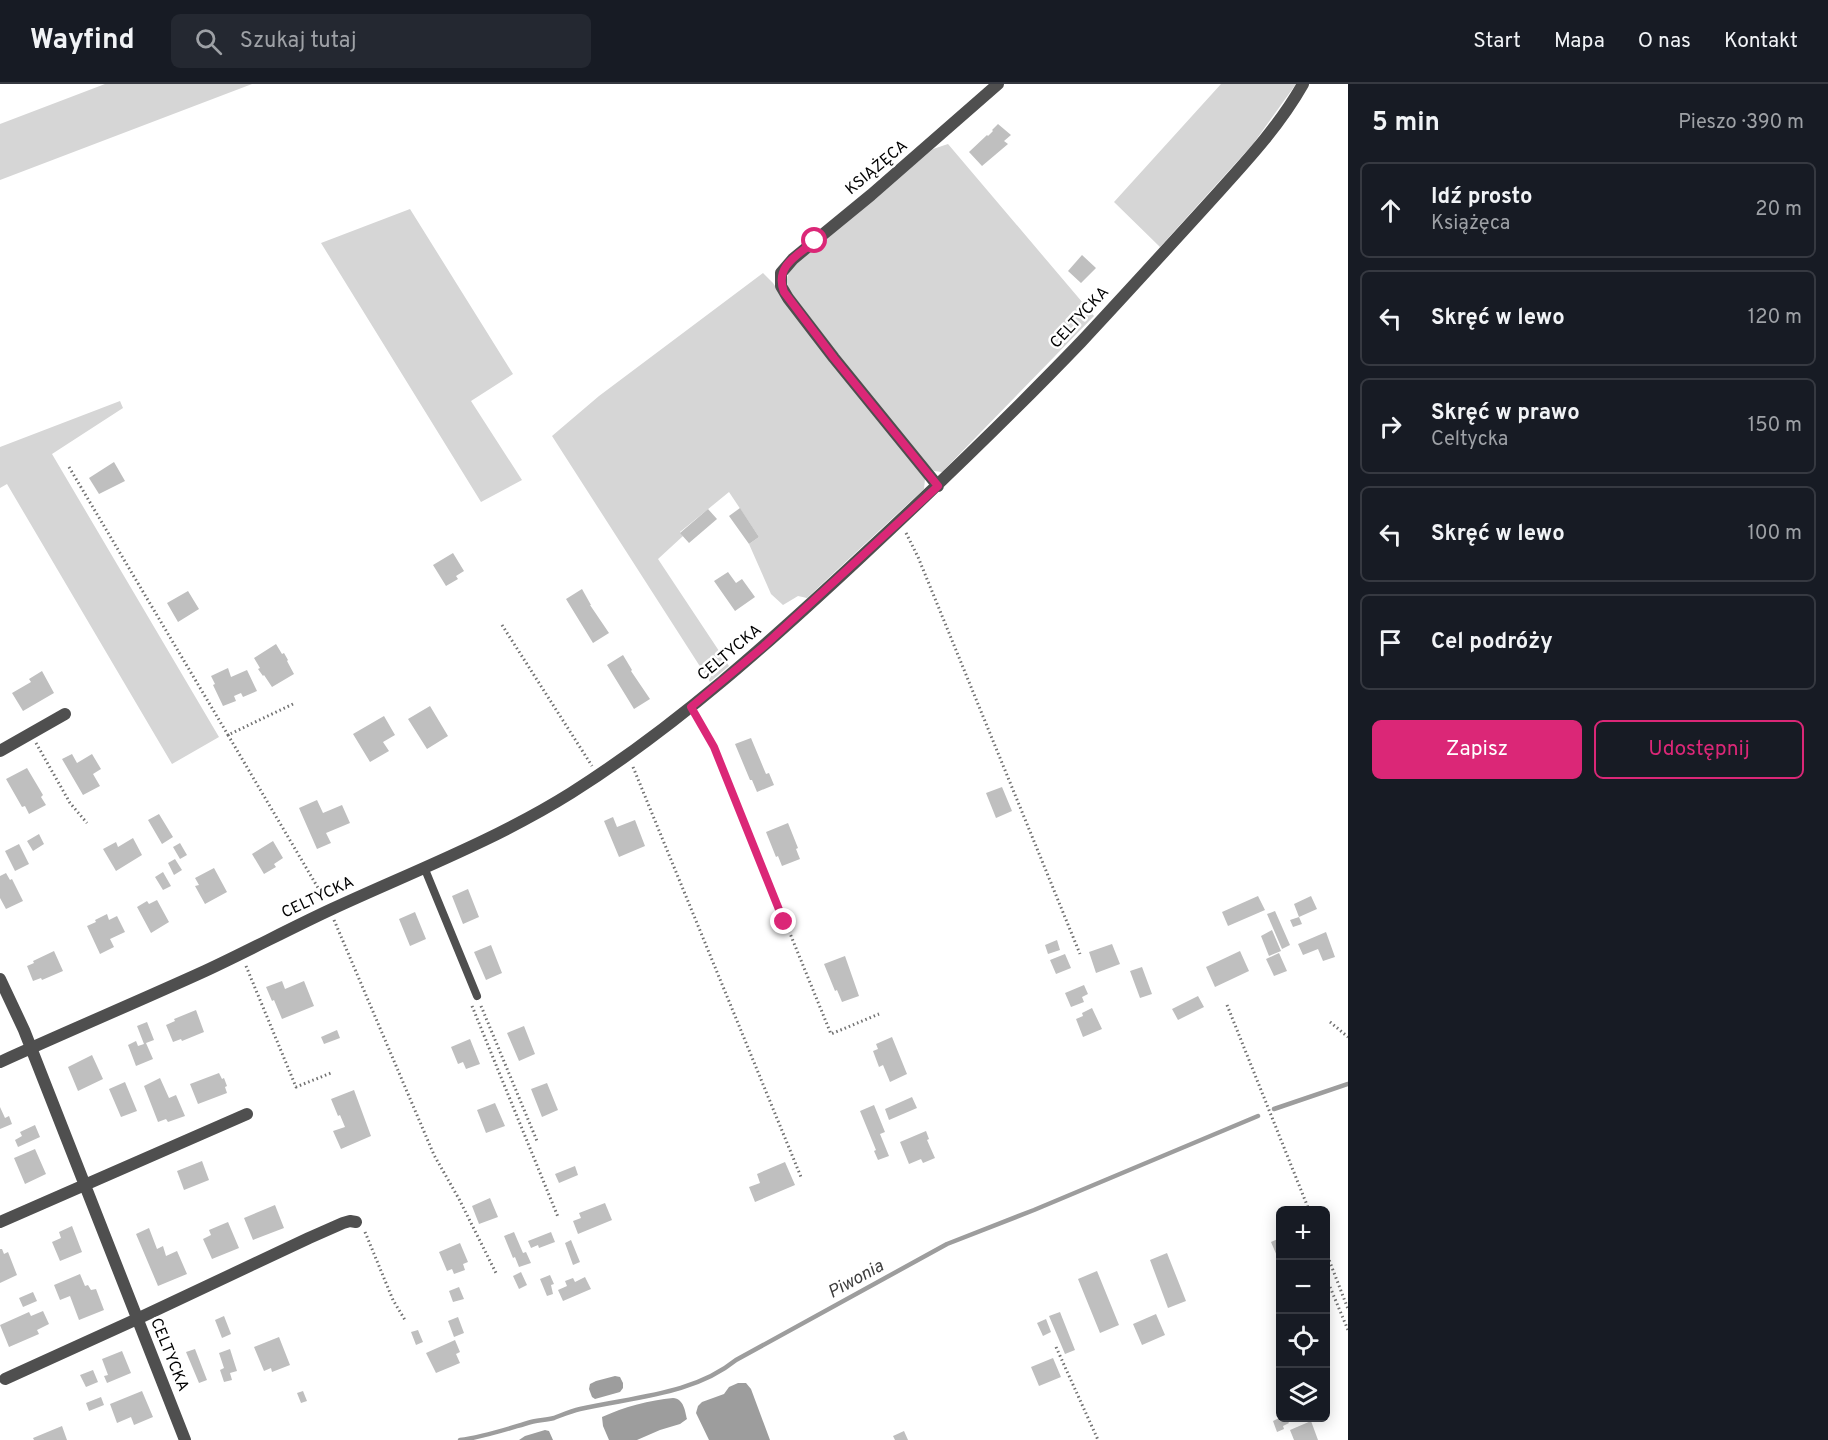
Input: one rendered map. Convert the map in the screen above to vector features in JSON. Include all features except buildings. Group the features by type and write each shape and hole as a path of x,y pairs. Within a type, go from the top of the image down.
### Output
{"street":[{"name":"KSIĄŻĘCA","path":"938,486 788,298 784,292 781,273 793,259 879,188 998,84"},
{"name":"CELTYCKA","path":"0,1062 509,828 543,810 598,775 691,707 764,646 938,486 1003,422 1248,161 1273,130 1303,84"},
{"path":"0,752 65,714"},
{"path":"0,980 14,1006 31,1048"},
{"name":"CELTYCKA","path":"31,1048 185,1440"},
{"path":"0,1222 247,1114"},
{"path":"5,1379 309,1238 343,1223 356,1222"}],"lane":[{"path":"424,867 477,996"}],"path":[{"path":"69,467 324,897 434,1155 497,1275"},
{"path":"899,522 918,557 1080,954"},
{"path":"502,625 598,775"},
{"path":"228,735 293,704"},
{"path":"691,707 714,747 831,1034 879,1014"},
{"path":"31,734 70,803 87,823"},
{"path":"626,755 640,783 801,1177"},
{"path":"241,953 296,1087 331,1073"},
{"path":"477,996 537,1141"},
{"path":"469,999 558,1217"},
{"path":"1227,1005 1307,1206"},
{"path":"1330,1022 1348,1037"},
{"path":"356,1222 365,1231 393,1300 405,1320"},
{"path":"1329,1260 1348,1309"},
{"path":"1330,1287 1348,1330"},
{"path":"1056,1347 1098,1440"}],"shaded area":[{"path":"105,84 252,84 0,180 0,124"},
{"path":"1221,84 1296,84 1253,144 1160,247 1114,202"},
{"path":"948,144 1094,316 942,472 934,471 924,461 880,409 789,290 787,280 793,266 933,149"},
{"path":"410,209 513,374 471,401 522,480 481,502 321,243"},
{"path":"763,273 921,473 925,479 924,489 807,598 798,596 783,605 771,594 749,544 759,537 729,492 680,532 683,536 658,559 729,666 710,682 552,436 599,396"},
{"path":"120,401 123,408 52,454 219,737 172,764 7,484 0,488 0,447"},
{"path":"615,1376 620,1377 623,1383 620,1392 595,1399 592,1397 590,1384"},
{"path":"738,1383 746,1383 751,1389 770,1440 709,1440 696,1413 698,1406 702,1402 724,1394 729,1387"},
{"path":"673,1398 682,1403 686,1412 687,1419 680,1424 637,1440 609,1440 602,1417 637,1404"},
{"path":"549,1431 553,1440 519,1440 525,1436"}],"waterway":[{"name":"Piwonia","path":"1274,1109 1348,1084"},
{"name":"Piwonia","path":"460,1440 554,1418 580,1409 661,1393 701,1381 947,1244 1258,1116"}],"route":[{"path":"784,922 714,747 691,707 764,646 938,486 834,358 784,292 781,273 793,259 815,241"}]}
